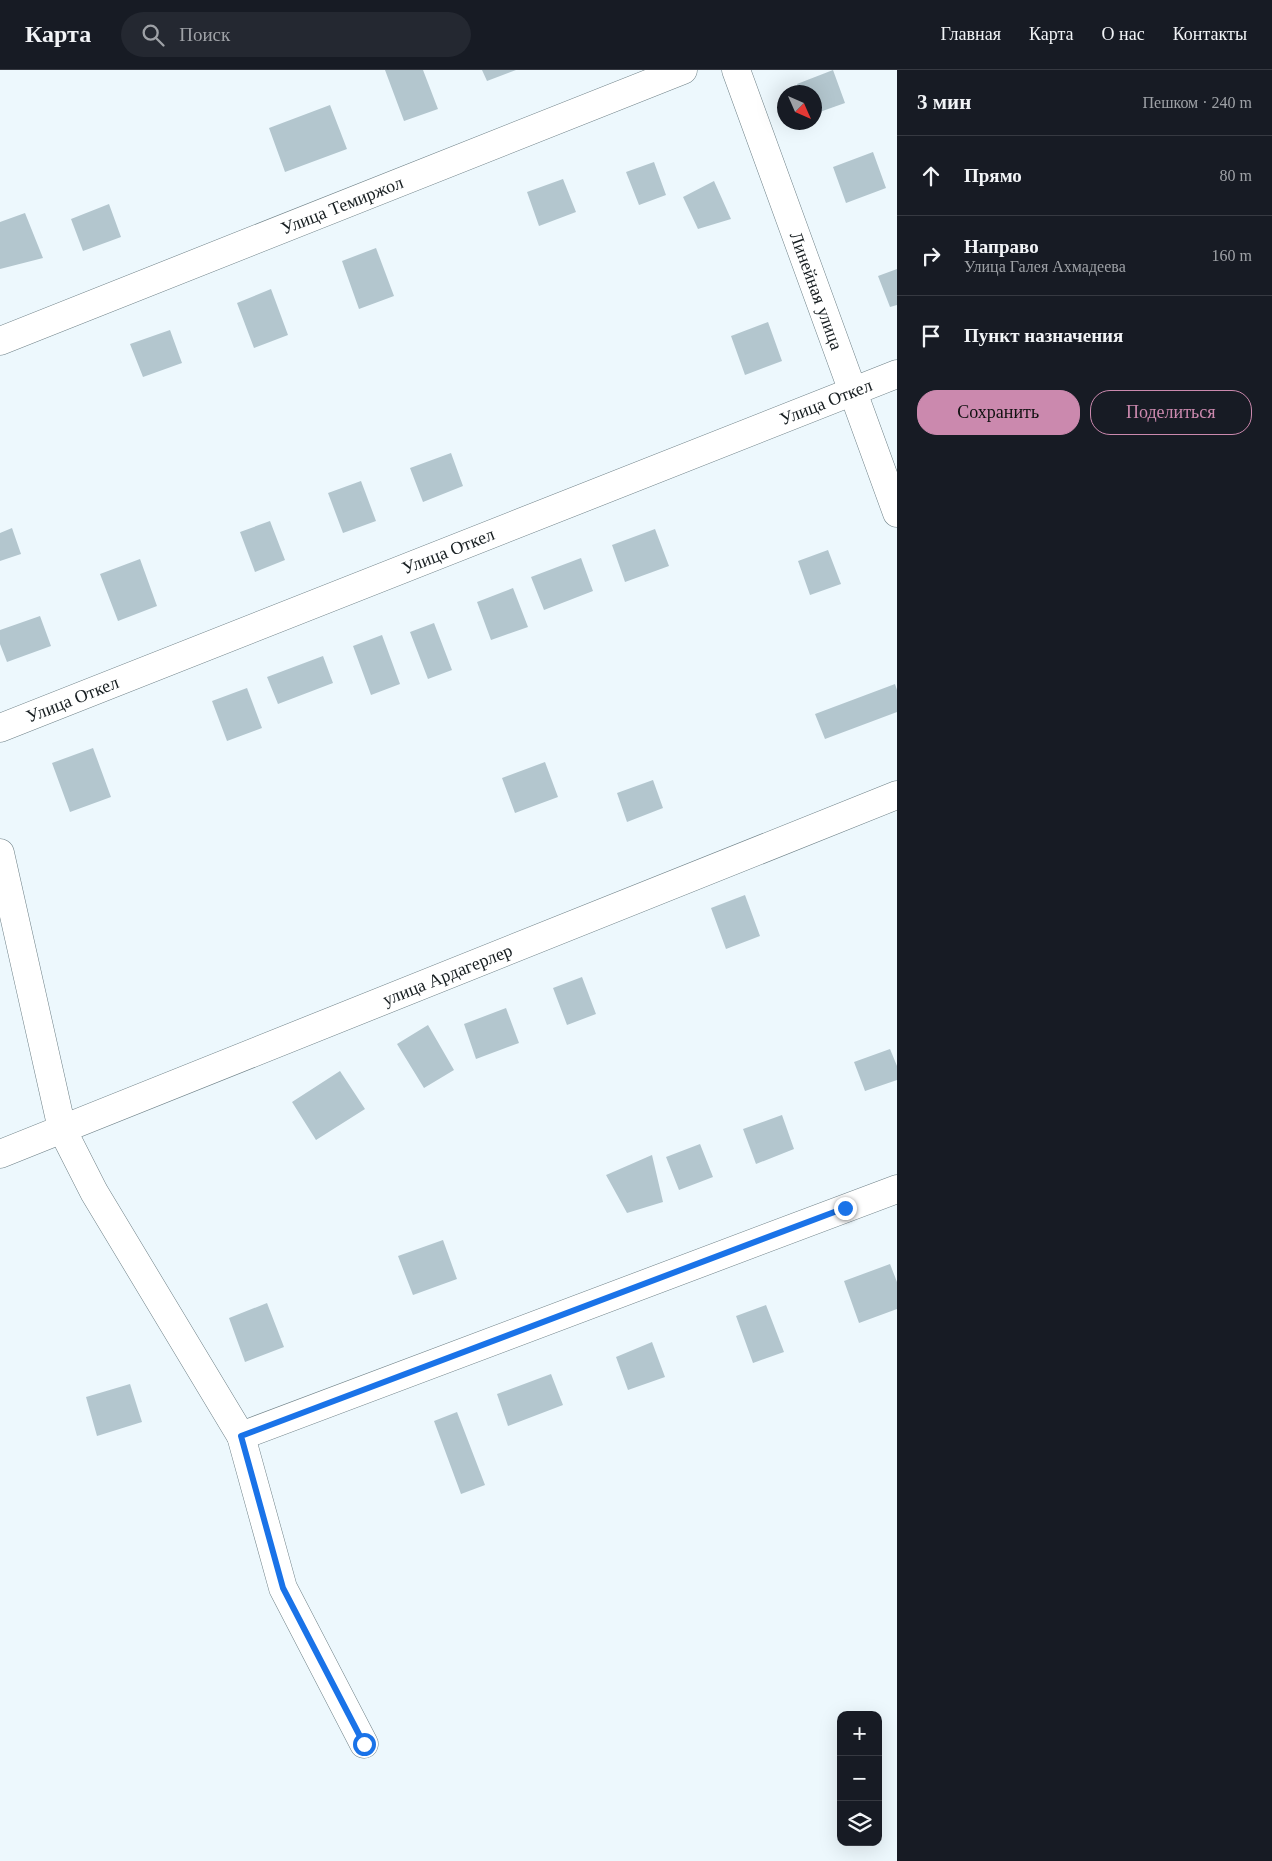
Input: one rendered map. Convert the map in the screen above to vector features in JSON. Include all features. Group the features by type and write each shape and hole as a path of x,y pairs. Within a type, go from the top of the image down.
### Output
{"street":[{"name":"Улица Темиржол","path":"0,341 682,70"},
{"name":"Линейная улица","path":"736,70 897,512"},
{"name":"Улица Откел","path":"0,728 897,374"},
{"name":"улица Ардагерлер","path":"0,1154 897,796"},
{"path":"0,853 62,1130 94,1192 241,1436 283,1588 364,1744"},
{"path":"241,1436 897,1189"}],"building":[{"path":"385,70 423,70 438,109 404,121"},
{"path":"482,70 516,70 487,81"},
{"path":"833,70 845,103 822,111 822,85 797,84"},
{"path":"330,105 347,149 285,172 269,128"},
{"path":"873,152 886,188 846,203 833,167"},
{"path":"654,162 666,195 639,205 626,172"},
{"path":"563,179 576,212 539,226 527,192"},
{"path":"714,181 731,219 698,229 683,197"},
{"path":"109,204 121,237 83,251 71,219"},
{"path":"25,213 43,258 0,269 0,222"},
{"path":"376,248 394,296 359,309 342,261"},
{"path":"897,269 897,305 890,307 878,276"},
{"path":"271,289 288,335 254,348 237,303"},
{"path":"768,322 782,361 745,375 731,336"},
{"path":"170,330 182,363 143,377 130,344"},
{"path":"451,453 463,486 423,502 410,468"},
{"path":"361,481 376,521 343,533 328,493"},
{"path":"270,521 285,560 255,572 240,532"},
{"path":"12,528 21,554 0,561 0,533"},
{"path":"655,529 669,566 625,582 612,545"},
{"path":"828,550 841,584 810,595 798,561"},
{"path":"581,558 593,591 544,610 531,577"},
{"path":"140,559 157,606 118,621 100,574"},
{"path":"513,588 528,627 491,640 477,602"},
{"path":"40,616 51,646 7,662 0,644 0,630"},
{"path":"434,623 452,670 428,679 410,632"},
{"path":"382,635 400,684 371,695 353,646"},
{"path":"323,656 333,683 278,704 267,677"},
{"path":"895,684 897,690 897,712 825,739 815,714"},
{"path":"247,688 262,728 227,741 212,701"},
{"path":"93,748 111,797 70,812 52,763"},
{"path":"545,762 558,797 515,813 502,778"},
{"path":"653,780 663,808 627,822 617,793"},
{"path":"745,895 760,936 726,949 711,908"},
{"path":"582,977 596,1014 567,1025 553,988"},
{"path":"506,1008 519,1043 476,1059 464,1024"},
{"path":"428,1025 454,1070 424,1088 397,1044"},
{"path":"890,1049 897,1066 897,1080 865,1091 854,1062"},
{"path":"340,1071 365,1109 316,1140 292,1102"},
{"path":"782,1115 794,1149 756,1164 743,1129"},
{"path":"700,1144 713,1177 679,1190 666,1157"},
{"path":"652,1155 663,1202 627,1213 606,1175"},
{"path":"443,1240 457,1279 413,1295 398,1256"},
{"path":"890,1264 897,1282 897,1309 859,1323 844,1281"},
{"path":"267,1303 284,1347 245,1362 229,1318"},
{"path":"766,1305 784,1352 753,1363 736,1316"},
{"path":"652,1342 665,1377 628,1390 616,1357"},
{"path":"551,1374 563,1405 508,1426 497,1394"},
{"path":"130,1384 142,1422 97,1436 86,1397"},
{"path":"457,1412 485,1485 461,1494 434,1421"}],"route":[{"path":"364,1744 283,1588 241,1436 845,1208"}]}
